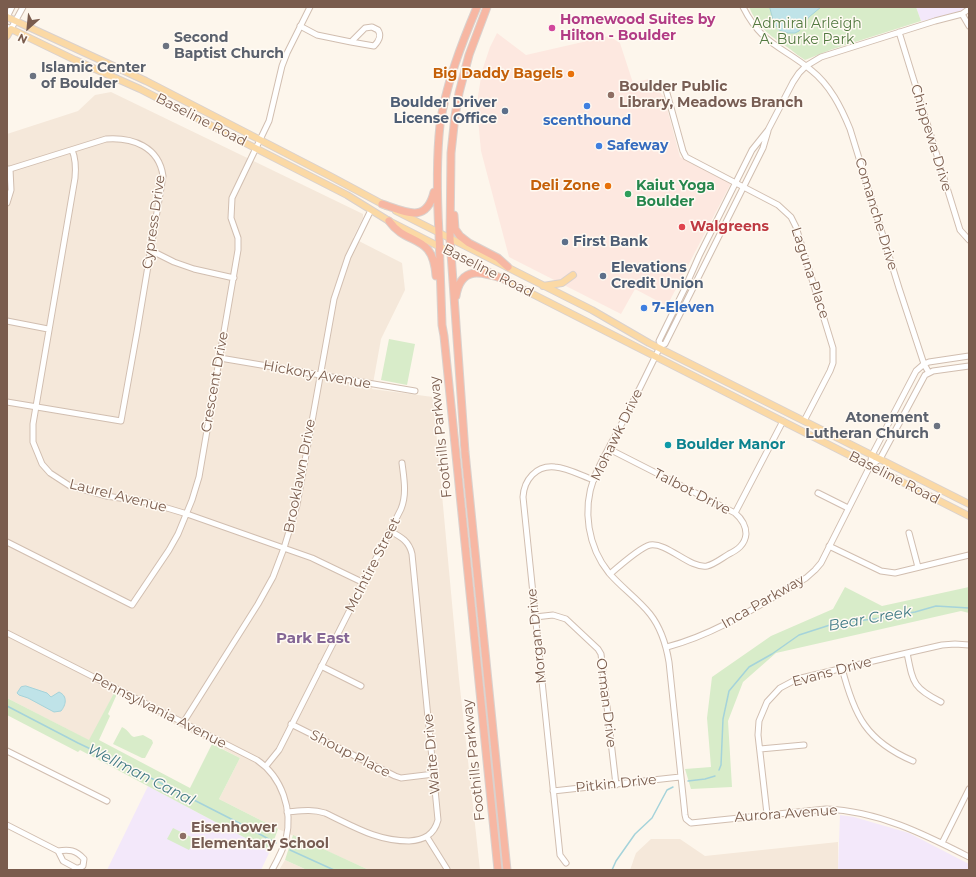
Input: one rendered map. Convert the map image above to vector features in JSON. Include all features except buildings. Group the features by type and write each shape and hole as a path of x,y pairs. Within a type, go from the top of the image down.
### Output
{"highway":[{"name":"Foothills Parkway","path":"477,7 461,46 445,98 440,125 436,180 442,325 498,870"},
{"name":"Foothills Parkway","path":"487,7 473,41 459,93 453,129 450,171 450,239 465,452 507,870"},
{"path":"450,171 454,186 455,229 464,240 498,258 508,267"},
{"path":"382,204 410,213 420,213 426,209 430,202 436,180"},
{"path":"388,221 394,228 424,244 432,254 436,272 439,317 442,325"},
{"path":"455,312 458,287 465,276 474,273 481,273 504,279"}],"main road":[{"name":"Baseline Road","path":"7,17 146,81 450,239 508,267 604,317 629,332 969,504"},
{"name":"Baseline Road","path":"9,28 140,89 347,195 388,221 969,516"},
{"path":"7,36 9,28"},
{"path":"543,286 562,283 573,275"}],"street":[{"path":"7,17 12,7"},
{"path":"9,28 16,21 23,7"},
{"name":"Crescent Drive","path":"7,542 132,605 169,550 187,514 199,477 234,278 238,245 238,238 231,218 232,198 271,114 282,66 310,7"},
{"name":"Comanche Drive","path":"743,7 755,28 763,37 806,66 824,83 836,100 850,129 899,288 924,364 929,373"},
{"path":"768,130 756,143 699,256 659,341 660,347 666,344 763,148 768,130 793,82 806,66 821,57 962,14 969,8"},
{"path":"962,14 969,26"},
{"path":"300,26 317,35 351,42 374,46 379,40 379,31 372,27 365,28 351,42"},
{"name":"Chippewa Drive","path":"899,32 960,230 969,240"},
{"name":"Laguna Place","path":"665,86 682,151 686,157 735,184 778,205 785,210 796,226 834,353 830,371 804,421"},
{"name":"Cypress Drive","path":"9,169 106,139 115,138 128,140 140,144 148,149 155,155 162,168 163,176 121,421 36,407"},
{"name":"Laurel Avenue","path":"72,150 75,157 75,178 48,329 32,430 35,447 42,464 50,473 60,480 83,490 106,496 147,502 187,514 318,561 364,583"},
{"path":"7,203 11,190 9,169"},
{"name":"Brooklawn Drive","path":"183,723 258,604 273,577 284,548 297,505 334,299 348,257 371,210"},
{"path":"150,250 174,262 194,269 234,278"},
{"path":"7,321 48,329"},
{"name":"Mohawk Drive","path":"660,347 594,480 588,504 589,530 592,542 599,558 610,574 649,613 656,623 667,647 680,777"},
{"path":"924,364 969,356"},
{"name":"Hickory Avenue","path":"220,358 319,376 415,391"},
{"name":"Inca Parkway","path":"667,647 696,638 713,630 806,578 815,570 821,563 830,546 870,466 872,455 913,377 919,367 924,364"},
{"path":"929,373 938,370 969,366"},
{"name":"Inca Parkway","path":"870,466 880,459 925,376 929,373"},
{"path":"7,402 36,407"},
{"path":"735,513 782,421"},
{"name":"Talbot Drive","path":"609,449 735,513 740,517 746,529 746,537 744,542 735,551 711,565 700,566 660,546 650,543 610,574"},
{"name":"McIntire Street","path":"266,766 279,750 404,501 405,494 402,463"},
{"name":"Morgan Drive","path":"566,862 560,855 523,497 526,483 534,472 540,469 556,467 594,480"},
{"path":"818,493 848,508"},
{"name":"Waite Drive","path":"390,531 407,542 412,554 438,820 433,831 427,837"},
{"path":"909,533 918,567"},
{"path":"830,546 881,571 895,573 969,555"},
{"name":"Orman Drive","path":"535,616 553,615 566,618 598,649 601,654 616,785"},
{"name":"Pennsylvania Avenue","path":"7,633 257,760 266,766 279,786 285,800 288,826 286,838 272,870"},
{"name":"Evans Drive","path":"767,814 758,735 759,721 767,702 788,682 942,645 955,644 969,646"},
{"path":"907,653 915,683 925,694 941,702"},
{"path":"321,666 361,686"},
{"path":"842,668 854,707 868,729 877,739 891,750 913,761"},
{"name":"Shoup Place","path":"292,724 395,776 401,778 434,774"},
{"path":"760,749 804,745"},
{"path":"7,750 107,801"},
{"name":"Pitkin Drive","path":"553,791 680,777"},
{"name":"Aurora Avenue","path":"680,777 684,815 686,819 691,822 826,809 848,810 903,826 969,857"},
{"path":"942,843 969,789"},
{"path":"287,812 308,810 325,812 370,834 396,841 416,841 427,837 447,869"},
{"path":"7,825 58,852 63,861 76,868 83,866 84,859 81,855 69,849 58,852"}],"shaded area":[{"path":"916,7 969,7 962,14 921,21"},
{"path":"497,33 526,55 609,36 620,43 633,83 649,79 664,97 680,157 731,183 667,306 635,289 621,314 509,257 481,151 478,119 478,96 482,71 490,47"},
{"path":"111,92 363,214 363,218 353,238 402,263 405,290 381,339 372,389 433,397 459,679 480,870 369,870 278,829 219,799 240,758 114,693 90,741 7,698 7,134 78,111 95,95"},
{"name":"Eisenhower Elementary School","path":"148,786 270,851 261,870 107,870"},
{"path":"840,815 854,817 909,833 969,864 969,870 838,870"},
{"path":"651,839 680,839 705,856 838,842 838,870 630,870 636,853"},
{"path":"285,860 307,870 279,870"}],"green space":[{"name":"Admiral Arleigh A. Burke Park","path":"749,7 916,7 921,21 830,50 805,60 766,31 756,20"},
{"path":"389,339 415,344 407,385 381,380"},
{"path":"845,587 882,606 969,587 969,613 961,611 776,653 743,682 728,721 732,787 691,789 685,769 711,767 707,718 712,677 771,636 833,609"},
{"path":"114,693 117,694 108,714 110,716 99,740 190,788 212,744 240,758 219,799 278,829 270,851 80,750 78,752 7,715 7,698 89,740"},
{"path":"122,727 134,737 143,735 152,740 153,743 145,758 142,758 113,744"},
{"path":"173,828 195,839 189,850 167,839"},
{"path":"293,835 369,870 307,870 285,860"}],"water":[{"path":"770,7 821,7 809,17 799,31 795,33 788,33 779,30 774,23"},
{"path":"26,686 47,693 51,697 59,692 65,698 63,709 61,711 54,712 17,693 21,687"}],"waterway":[{"name":"Bear Creek","path":"719,770 721,765 723,719 729,691 749,667 772,654 799,635 833,624 881,618 915,612 936,606 969,608"},
{"name":"Wellman Canal","path":"7,706 276,843"},
{"name":"Bear Creek","path":"688,781 715,776"},
{"name":"Bear Creek","path":"612,870 616,861 635,834 652,818 667,790 673,787"},
{"name":"Wellman Canal","path":"290,850 334,870"}],"place":[{"name":"Homewood Suites by Hilton - Boulder","path":"552,28"},
{"name":"Second Baptist Church","path":"166,46"},
{"name":"Big Daddy Bagels","path":"571,74"},
{"name":"Islamic Center of Boulder","path":"33,76"},
{"name":"Boulder Public Library, Meadows Branch","path":"611,95"},
{"name":"scenthound","path":"587,106"},
{"name":"Boulder Driver License Office","path":"505,111"},
{"name":"Safeway","path":"599,146"},
{"name":"Deli Zone","path":"608,186"},
{"name":"Kaiut Yoga Boulder","path":"628,194"},
{"name":"Walgreens","path":"682,227"},
{"name":"First Bank","path":"565,242"},
{"name":"Elevations Credit Union","path":"603,276"},
{"name":"7-Eleven","path":"644,308"},
{"name":"Atonement Lutheran Church","path":"937,426"},
{"name":"Boulder Manor","path":"668,445"},
{"name":"Eisenhower Elementary School","path":"183,836"}],"district":[{"name":"Park East","path":"313,639"}]}
